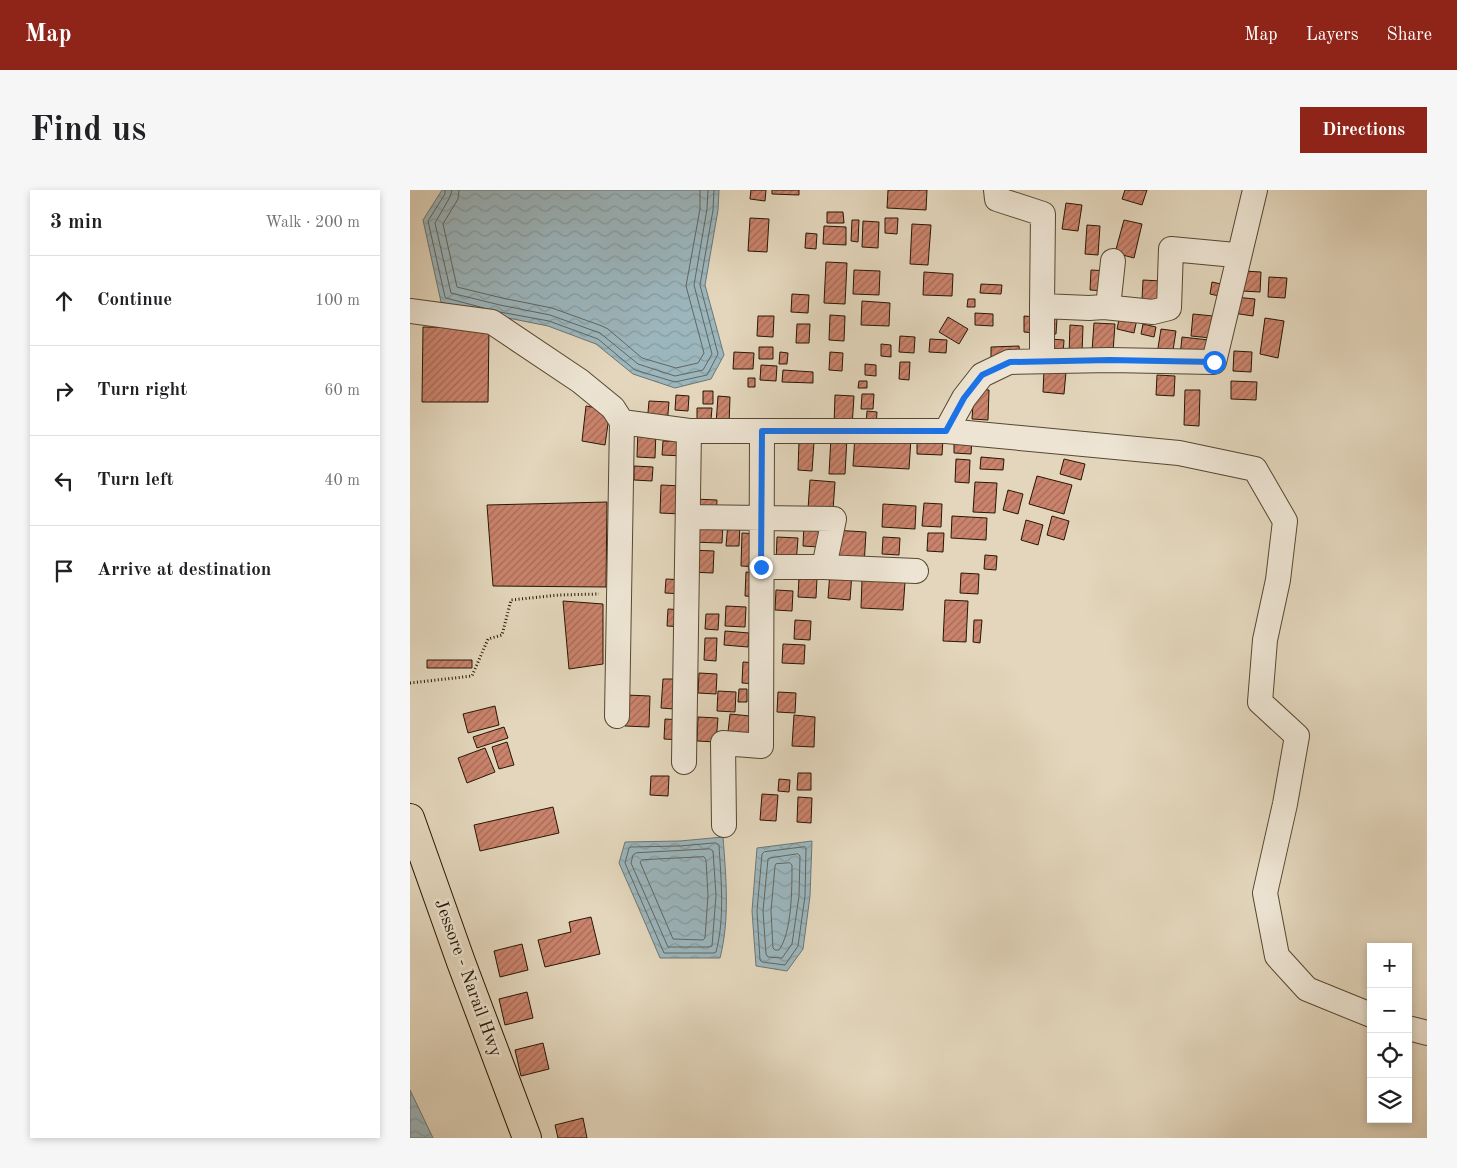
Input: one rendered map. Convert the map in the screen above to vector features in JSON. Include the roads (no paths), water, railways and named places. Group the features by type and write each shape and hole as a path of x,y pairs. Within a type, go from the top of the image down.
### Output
{"highway":[{"name":"Jessore - Narail Hwy","path":"410,818 526,1138"}],"street":[{"path":"996,190 997,199 1043,214 1042,359"},
{"path":"946,431 964,398 982,375 1010,362 1110,360 1214,362 1255,190"},
{"path":"1042,306 1108,307 1152,312 1169,308 1171,249 1235,255"},
{"path":"1108,307 1113,261"},
{"path":"410,311 492,322 580,381 613,408 622,422 617,716"},
{"path":"622,422 689,431 946,431 1179,453 1256,469 1285,521 1278,580 1265,640 1260,702 1297,736 1285,804 1265,893 1277,956 1307,990 1367,1013"},
{"path":"684,762 689,431"},
{"path":"724,825 723,743 761,746 762,431"},
{"path":"688,517 834,520 824,567"},
{"path":"761,567 824,567 916,571"},
{"path":"1412,1029 1427,1033"}],"water":[{"path":"442,190 719,190 718,210 705,285 724,355 711,379 675,388 633,374 596,344 548,326 441,302 423,220"},
{"path":"723,837 726,913 720,958 660,958 619,863 625,842 680,841"},
{"path":"812,841 810,896 803,949 787,971 756,966 752,911 757,848"},
{"path":"410,1090 433,1138 410,1138"}]}
